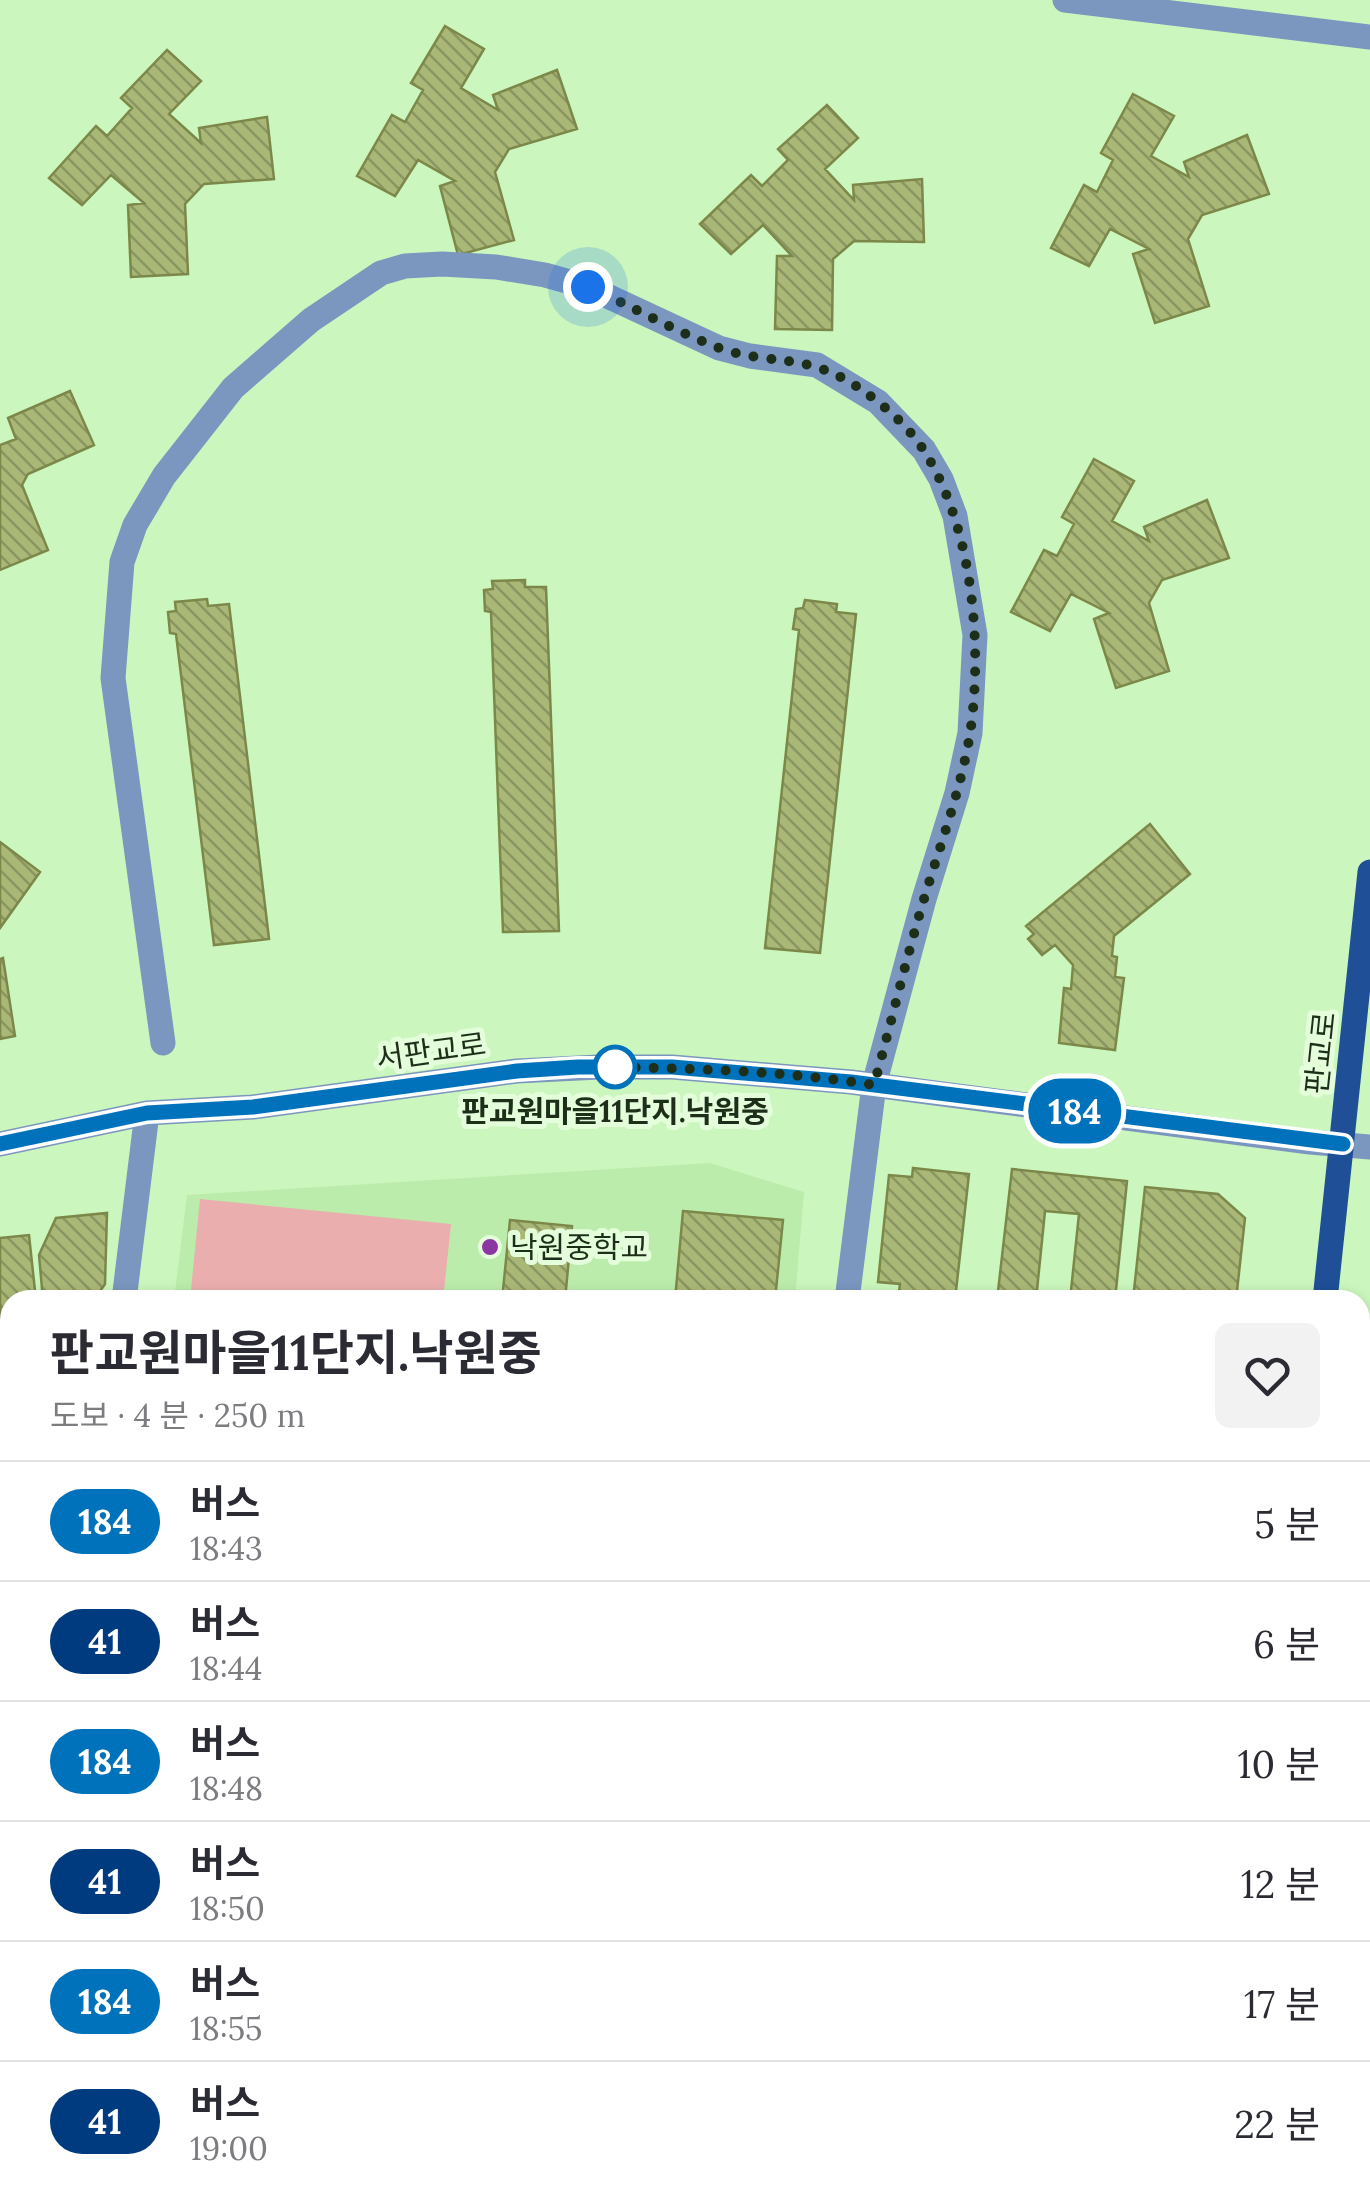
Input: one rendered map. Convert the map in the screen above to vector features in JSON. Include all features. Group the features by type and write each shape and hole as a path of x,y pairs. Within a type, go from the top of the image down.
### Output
{"main road":[{"name":"판교로","path":"1327,1290 1370,872"}],"street":[{"path":"1065,0 1235,11 1370,37"},
{"path":"163,1043 112,678 122,562 135,525 164,476 203,422 265,357 381,273 405,266 496,267 545,274 588,287 719,348 817,365 856,386 898,420 924,450 941,479 955,516 975,634 970,733 958,793 924,899 874,1085 848,1290"},
{"name":"서판교로","path":"0,1144 147,1113 304,1101 556,1067 672,1067 874,1085 1370,1147"},
{"path":"125,1290 147,1113"}],"shaded area":[{"name":"낙원중학교","path":"710,1163 804,1192 796,1290 175,1290 187,1195"}],"green space":[{"path":"200,1199 451,1224 444,1290 191,1290"}],"building":[{"path":"445,26 484,49 461,88 498,110 493,95 557,70 577,129 509,149 495,172 514,240 458,255 440,186 455,181 418,160 395,196 357,176 392,115 405,122 423,90 411,83"},
{"path":"167,50 201,81 169,114 201,143 199,128 267,117 274,179 204,184 185,204 188,274 131,277 128,205 144,203 111,175 82,205 49,178 96,126 107,136 132,108 121,98"},
{"path":"1133,94 1174,116 1151,156 1189,177 1184,162 1247,135 1269,194 1202,215 1188,239 1209,306 1155,323 1133,254 1149,249 1110,229 1089,266 1051,248 1084,185 1097,192 1113,160 1101,153"},
{"path":"827,105 858,138 825,169 854,200 853,185 922,179 924,242 854,241 833,259 832,330 775,329 777,256 792,256 763,225 731,254 700,224 751,175 762,186 788,160 778,149"},
{"path":"70,391 94,445 28,474 22,485 48,550 0,570 0,445 16,439 8,418"},
{"path":"1094,459 1134,481 1112,521 1149,541 1144,527 1207,500 1229,558 1162,580 1149,603 1169,671 1116,688 1094,619 1109,613 1071,594 1050,631 1011,612 1044,550 1057,556 1074,524 1062,517"},
{"path":"525,580 525,587 546,587 559,931 503,932 491,612 485,611 484,590 493,589 492,581"},
{"path":"207,599 208,606 229,604 269,939 214,945 176,634 170,633 168,612 176,611 175,602"},
{"path":"805,600 837,604 836,612 856,614 820,953 765,948 799,630 793,629 796,609 803,608"},
{"path":"1150,824 1190,874 1114,936 1115,977 1124,978 1115,1050 1059,1043 1064,988 1071,989 1073,965 1055,945 1042,955 1028,939 1034,934 1026,926"},
{"path":"0,842 40,872 0,928"},
{"path":"3,958 15,1036 0,1039 0,959"},
{"path":"913,1168 969,1174 956,1290 899,1290 900,1284 878,1282 889,1175 912,1177"},
{"path":"1012,1169 1127,1181 1116,1290 1071,1290 1079,1214 1045,1211 1037,1290 998,1290"},
{"path":"1145,1187 1218,1194 1245,1218 1237,1290 1134,1290"},
{"path":"683,1211 783,1220 776,1290 676,1290"},
{"path":"107,1213 105,1284 101,1290 42,1290 39,1255 56,1218"},
{"path":"510,1220 572,1226 566,1290 503,1290"},
{"path":"29,1235 35,1290 0,1290 0,1238"}],"bus line":[{"name":"184","path":"0,1144 147,1113 253,1107 556,1067 672,1067 851,1082 1343,1144"}],"place":[{"name":"판교원마을11단지.낙원중","path":"615,1067"},
{"name":"낙원중학교","path":"490,1247"}],"route":[{"path":"588,287 719,348 817,365 878,402 924,450 941,479 955,516 975,634 970,733 958,793 924,899 874,1085 672,1067 635,1068 599,1067 615,1067"}]}
